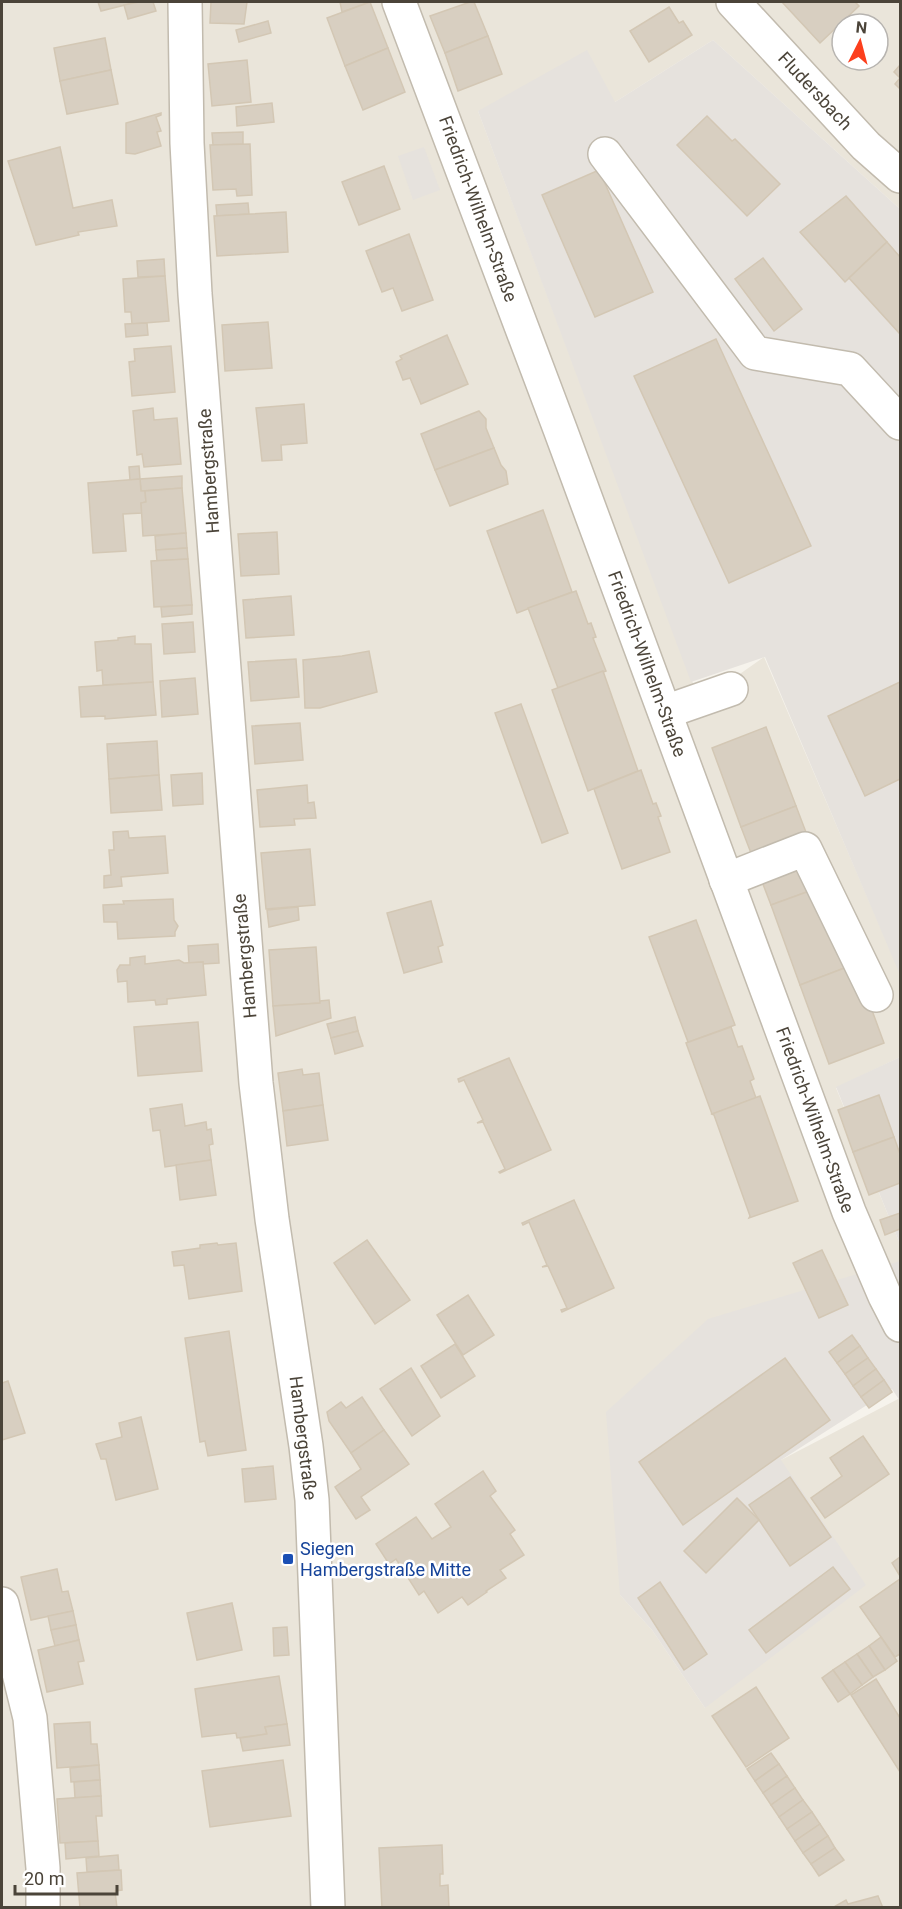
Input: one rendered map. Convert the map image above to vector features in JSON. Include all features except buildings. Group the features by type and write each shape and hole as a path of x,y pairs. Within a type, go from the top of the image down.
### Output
{"street":[{"name":"Hambergstraße","path":"185,2 187,143 195,294 256,1083 272,1219 312,1500 328,1908"},
{"name":"Friedrich-Wilhelm-Straße","path":"399,2 665,712 849,1212 893,1292 900,1325"},
{"name":"Fludersbach","path":"733,2 866,146 900,176"},
{"path":"605,154 755,353 850,369 900,423"},
{"path":"665,712 731,689"},
{"path":"726,880 805,849 876,995"},
{"path":"2,1604 30,1718 43,1868 43,1908"}],"shaded area":[{"path":"2,2 900,2 900,209 713,40 615,102 478,111 700,702 764,657 900,973 900,1057 836,1088 900,1244 900,1261 620,1595 652,1630 705,1708 781,1460 900,1398 900,1907 2,1908"},
{"path":"713,40 900,209 900,975 765,657 691,682 478,111 587,50 615,102"},
{"path":"424,147 440,190 413,200 398,156"},
{"path":"900,1057 900,1244 836,1087"},
{"path":"900,1261 900,1401 892,1389 781,1460 866,1585 705,1708 652,1630 620,1595 606,1412 708,1319"}],"place":[{"name":"Siegen Hambergstraße Mitte","path":"288,1559"}]}
